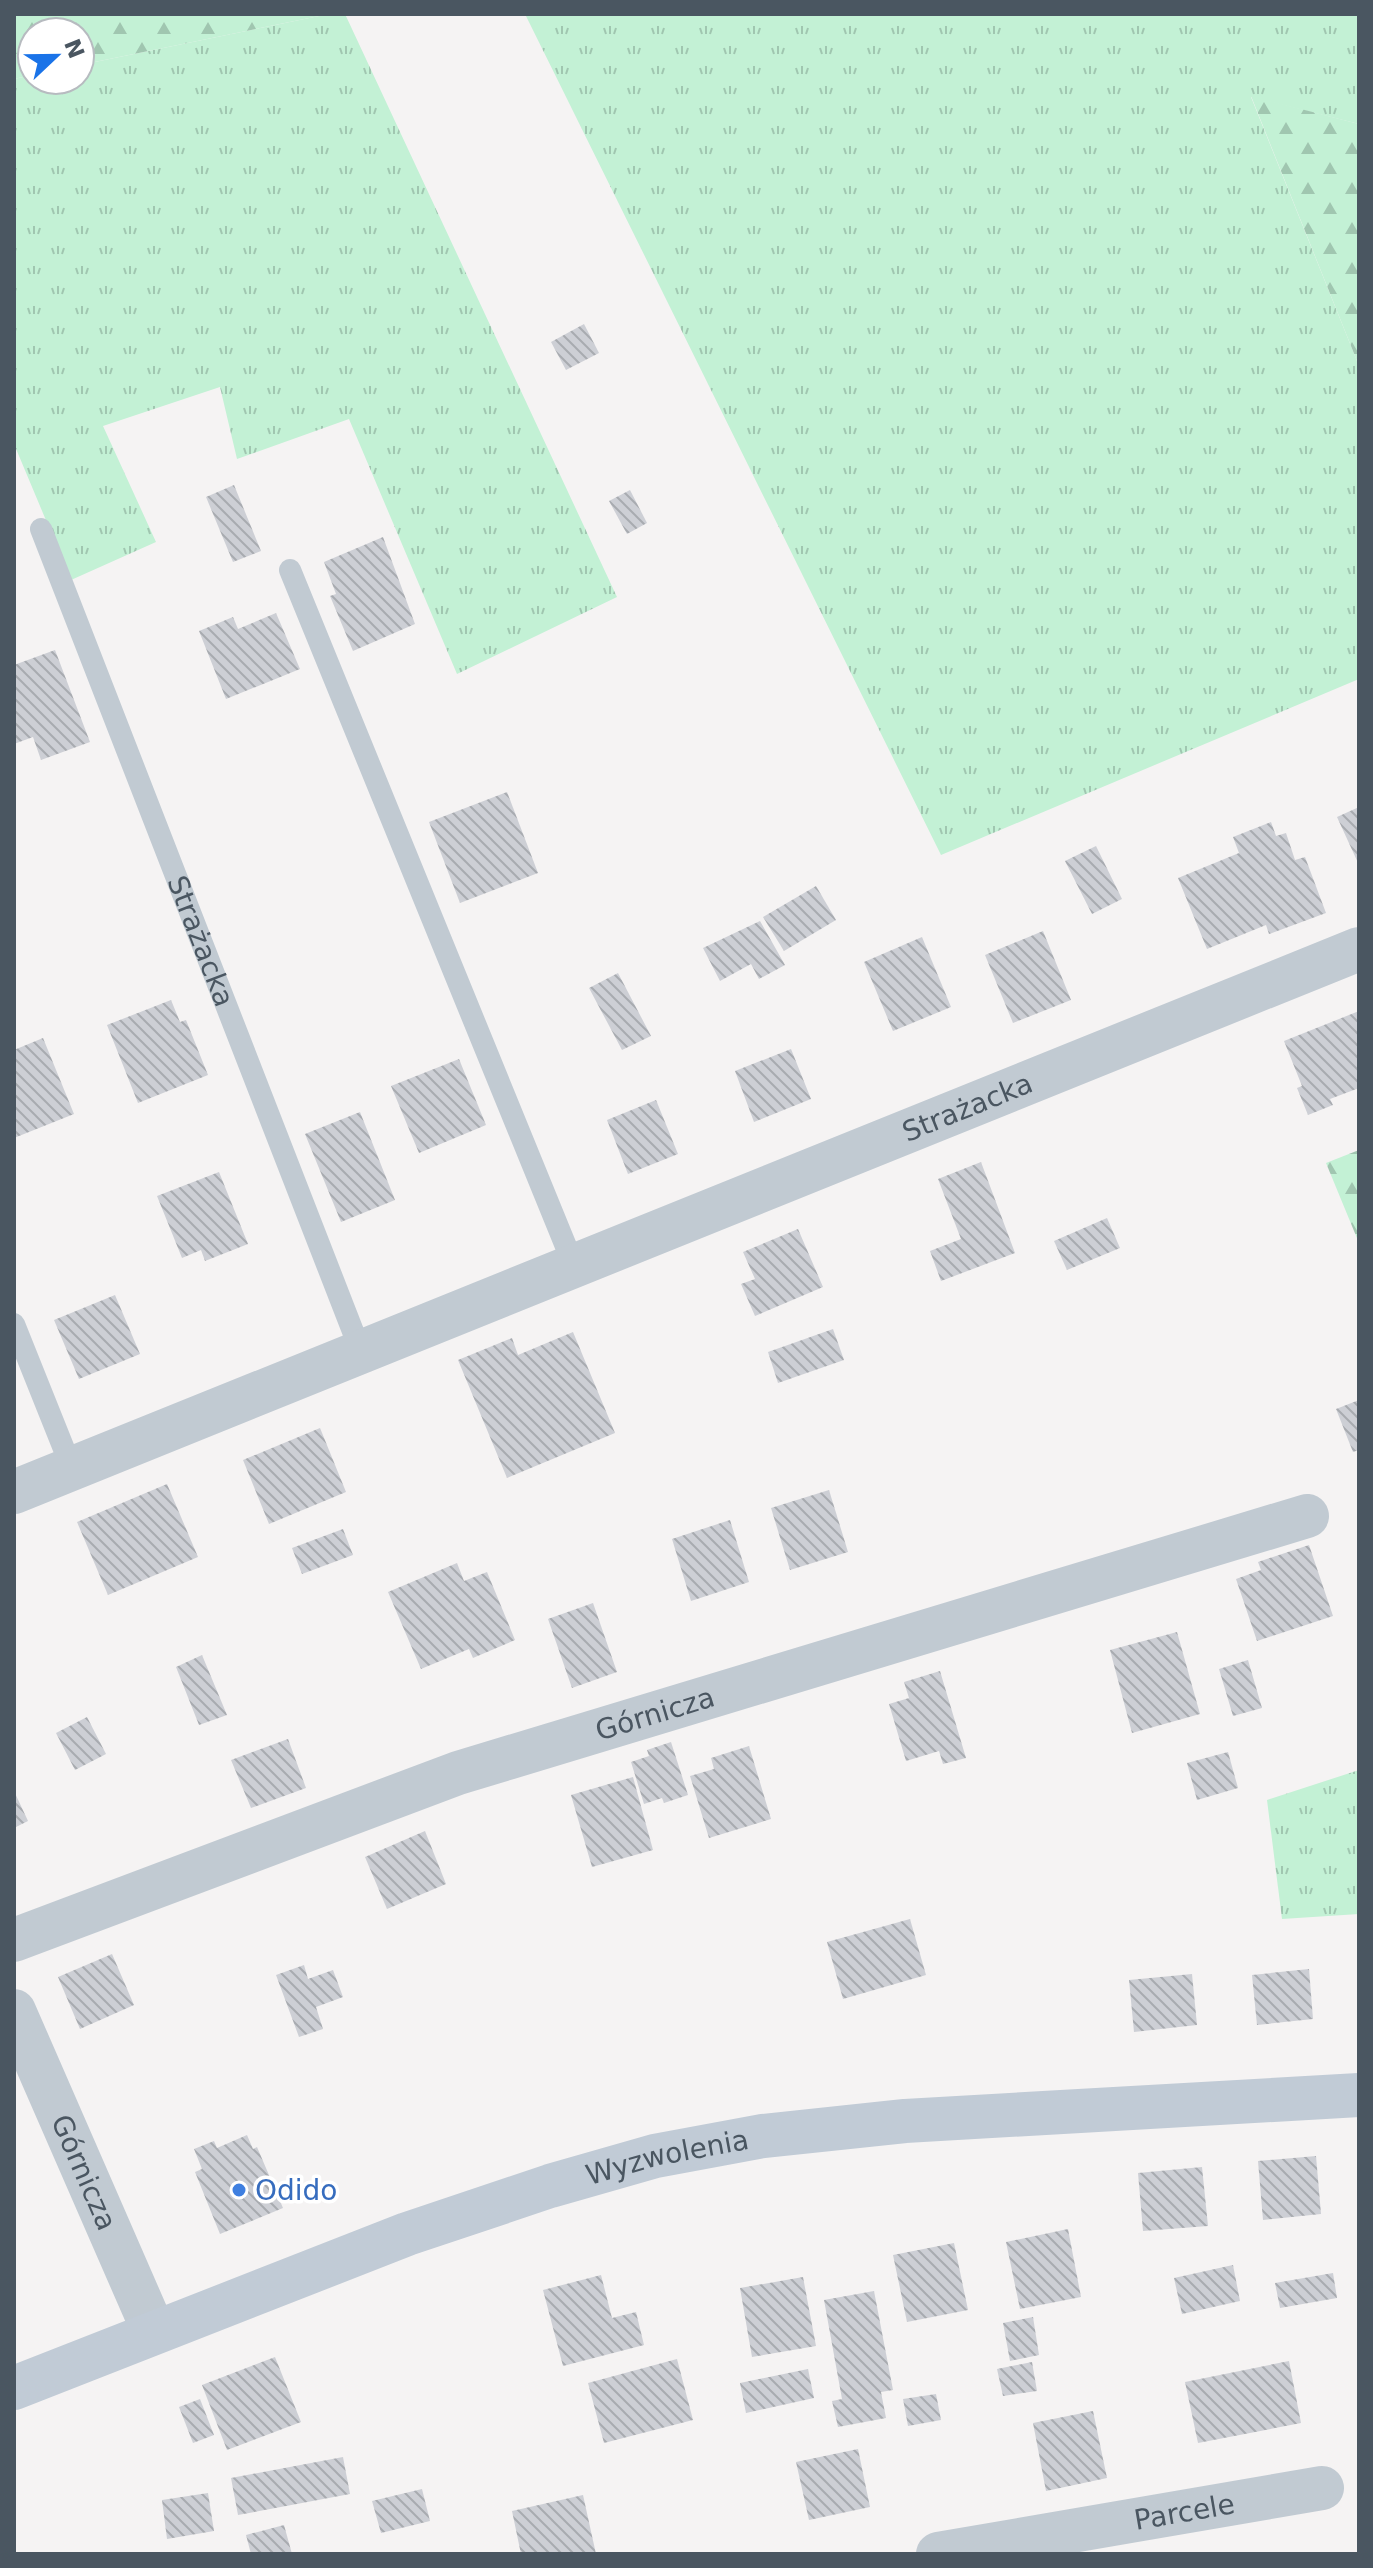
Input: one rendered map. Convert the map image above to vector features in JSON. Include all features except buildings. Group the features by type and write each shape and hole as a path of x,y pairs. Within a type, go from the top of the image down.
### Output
{"main road":[{"name":"Wyzwolenia","path":"14,2388 407,2234 550,2186 655,2156 763,2136 905,2121 1359,2095"}],"street":[{"name":"Strażacka","path":"14,1492 1359,949"},
{"name":"Górnicza","path":"14,1940 458,1773 1307,1516"},
{"name":"Górnicza","path":"14,2011 154,2332"},
{"name":"Parcele","path":"938,2554 1050,2545 1322,2488"}],"lane":[{"name":"Strażacka","path":"41,529 361,1352"},
{"path":"290,570 574,1266"},
{"path":"14,1324 72,1469"}],"green space":[{"path":"14,14 329,14 96,62 96,16 16,16 14,79"},
{"path":"329,14 345,14 617,597 457,674 349,419 237,459 220,387 103,426 156,542 71,580 14,444 14,79 16,96 96,96 96,62"},
{"path":"525,14 1359,14 1359,124 1251,97 1359,366 1359,679 941,855"},
{"path":"1251,96 1359,124 1359,366"},
{"path":"1359,1150 1359,1243 1326,1163"},
{"path":"1359,1770 1359,1914 1282,1919 1267,1800"}],"place":[{"name":"Odido","path":"239,2190"}]}
